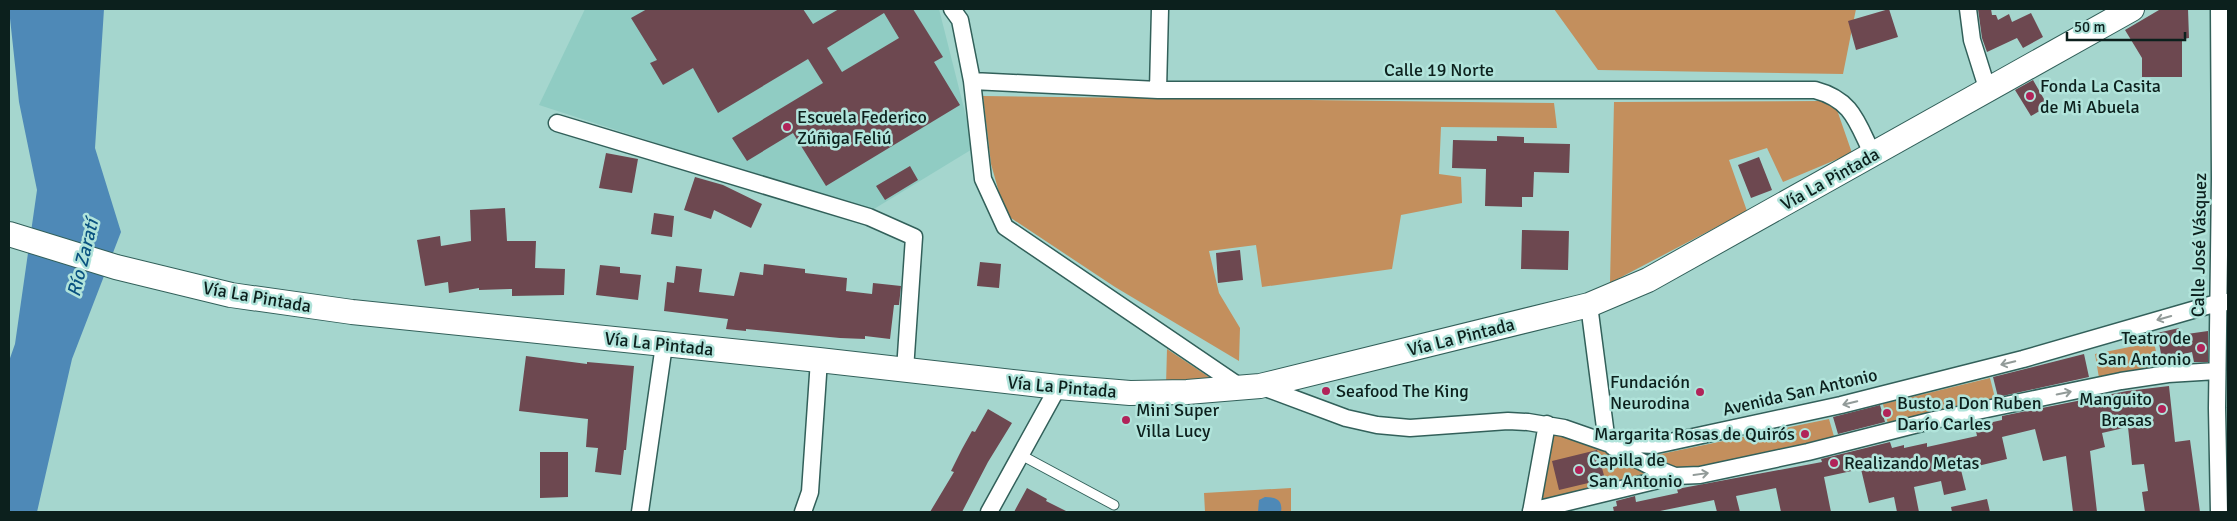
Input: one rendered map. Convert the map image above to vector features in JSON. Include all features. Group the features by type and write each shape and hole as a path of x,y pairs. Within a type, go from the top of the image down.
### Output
{"main road":[{"name":"Vía La Pintada","path":"11,235 116,267 231,295 352,312 819,360 1058,387 1130,393 1188,392 1251,387 1589,305 1648,280 2132,9"}],"street":[{"name":"Avenida San Antonio","path":"952,9 960,20 972,82 984,179 1005,227 1251,387 1346,418 1377,425 1410,428 1508,421 1547,424 1578,432 1607,443 1656,445 1841,405 2023,359 2223,302"},
{"path":"1158,90 1160,9"},
{"path":"1968,9 1972,40 1988,91"},
{"name":"Calle José Vásquez","path":"2219,9 2224,179 2223,302 2217,371 2223,408 2223,496 2219,512"},
{"name":"Calle 19 Norte","path":"972,82 1158,90 1815,90 1828,93 1848,107 1873,155"},
{"path":"557,123 868,217 914,237 905,370"},
{"path":"1589,305 1607,443 1650,466 1675,476"},
{"path":"640,512 664,345"},
{"path":"803,512 810,492 819,360"},
{"path":"1547,424 1531,512 1675,476 1700,475 1749,466 1934,420 2121,381 2168,374 2217,371"},
{"path":"989,512 1058,387"}],"lane":[{"path":"1021,455 1114,504"}],"shaded area":[{"name":"Escuela Federico Zúñiga Feliú","path":"585,9 939,9 974,148 869,212 539,105"},
{"path":"1554,9 1856,9 1843,74 1598,70"},
{"path":"983,96 1554,103 1557,128 1441,127 1439,174 1461,177 1462,203 1401,215 1392,269 1262,287 1256,245 1209,251 1219,293 1240,328 1239,361 1115,287 1005,214 991,164"},
{"path":"1821,101 1836,107 1852,153 1783,182 1767,148 1729,160 1747,211 1610,283 1614,102"},
{"path":"2154,342 2159,366 2099,378 2095,354"},
{"path":"1167,349 1218,383 1166,385"},
{"path":"1990,378 1995,398 1888,424 1883,404"},
{"path":"1829,419 1835,440 1679,471 1661,466 1656,455"},
{"path":"1550,431 1579,442 1605,446 1658,474 1535,501"},
{"path":"1291,488 1291,512 1205,512 1204,493"}],"water":[{"name":"Río Zaratí","path":"9,9 104,9 95,148 121,232 72,359 37,512 9,512 9,361 15,344 37,190 19,102"},
{"path":"1265,497 1278,500 1281,505 1281,512 1258,512 1259,500"}],"building":[{"path":"647,9 803,9 813,24 839,9 913,9 943,57 934,62 960,105 826,186 793,133 747,161 732,138 823,83 808,59 718,113 693,68 663,85 650,63 657,60 631,18","holes":["884,13 899,38 842,72 827,48"]},
{"path":"1889,9 1898,37 1856,50 1848,21"},
{"path":"1978,9 1991,9 1992,15 1996,15 1998,20 2009,14 2012,22 2031,13 2043,37 2023,48 2017,38 1987,52 1982,38"},
{"path":"2188,9 2189,38 2182,39 2182,77 2142,77 2142,58 2125,30 2159,10"},
{"path":"2033,80 2048,106 2031,116 2015,90"},
{"path":"1497,136 1524,137 1524,143 1570,144 1569,173 1534,172 1533,197 1522,197 1522,207 1485,206 1486,169 1452,168 1453,140 1497,141"},
{"path":"606,153 638,159 632,193 599,188"},
{"path":"1759,157 1772,190 1751,198 1738,165"},
{"path":"910,166 918,180 885,200 876,186"},
{"path":"695,177 723,185 762,204 751,228 714,210 711,219 684,210"},
{"path":"505,208 507,241 536,241 535,268 565,269 564,295 512,296 512,289 479,290 479,288 449,293 448,282 425,286 417,240 440,236 441,246 471,241 470,210"},
{"path":"654,213 674,216 672,237 651,234"},
{"path":"1522,230 1569,231 1568,270 1521,269"},
{"path":"1240,250 1243,280 1218,283 1216,253"},
{"path":"980,262 1001,264 999,288 977,286"},
{"path":"764,264 805,269 805,273 847,278 846,291 872,294 873,283 901,286 899,305 894,305 890,339 865,336 865,339 840,338 746,329 746,331 726,329 728,319 664,311 667,282 674,283 676,266 702,269 699,292 734,296 740,272 763,275"},
{"path":"600,265 620,267 620,273 641,275 638,300 596,295"},
{"path":"2179,328 2180,335 2208,331 2208,362 2194,362 2192,352 2162,359 2157,333"},
{"path":"2084,354 2089,377 1998,397 1993,377"},
{"path":"526,356 587,364 587,362 634,366 626,450 624,450 621,475 595,472 598,448 586,447 588,419 519,411"},
{"path":"2169,386 2175,442 2190,440 2200,512 2145,512 2142,492 2148,491 2144,464 2132,465 2128,427 2102,433 2105,447 2090,451 2097,512 2073,512 2066,456 2043,461 2035,429 2002,437 2007,459 1961,470 1966,490 1944,495 1941,481 1914,487 1919,512 1897,512 1894,497 1869,503 1861,469 1824,477 1831,512 1781,512 1776,488 1736,496 1740,512 1717,512 1714,500 1655,512 1614,512 1613,507 1617,506 1616,501 1635,496 1636,502 1678,493 1677,489 1822,462 1821,459 1890,442 1892,448 1904,445 1904,448 1927,443 1927,447 1977,436 1975,426 2002,420 2002,416 2127,391"},
{"path":"1880,405 1885,422 1838,434 1833,417"},
{"path":"988,409 1012,423 988,462 962,512 930,512 954,472 951,471 972,431 975,432"},
{"name":"Capilla de San Antonio","path":"1597,450 1605,479 1559,490 1552,461"},
{"path":"540,452 568,452 568,497 540,498"},
{"path":"1027,488 1047,499 1046,501 1068,512 1014,512"},
{"path":"1987,499 1990,512 1952,512 1951,507"}],"place":[{"name":"Fonda La Casita de Mi Abuela","path":"2030,96"},
{"name":"Escuela Federico Zúñiga Feliú","path":"787,127"},
{"name":"Teatro de San Antonio","path":"2201,348"},
{"name":"Seafood The King","path":"1326,391"},
{"name":"Fundación Neurodina","path":"1700,392"},
{"name":"Manguito Brasas","path":"2162,409"},
{"name":"Busto a Don Ruben Darío Carles","path":"1887,413"},
{"name":"Mini Super Villa Lucy","path":"1126,420"},
{"name":"Margarita Rosas de Quirós","path":"1805,434"},
{"name":"Realizando Metas","path":"1834,463"},
{"name":"Capilla de San Antonio","path":"1579,470"}]}
